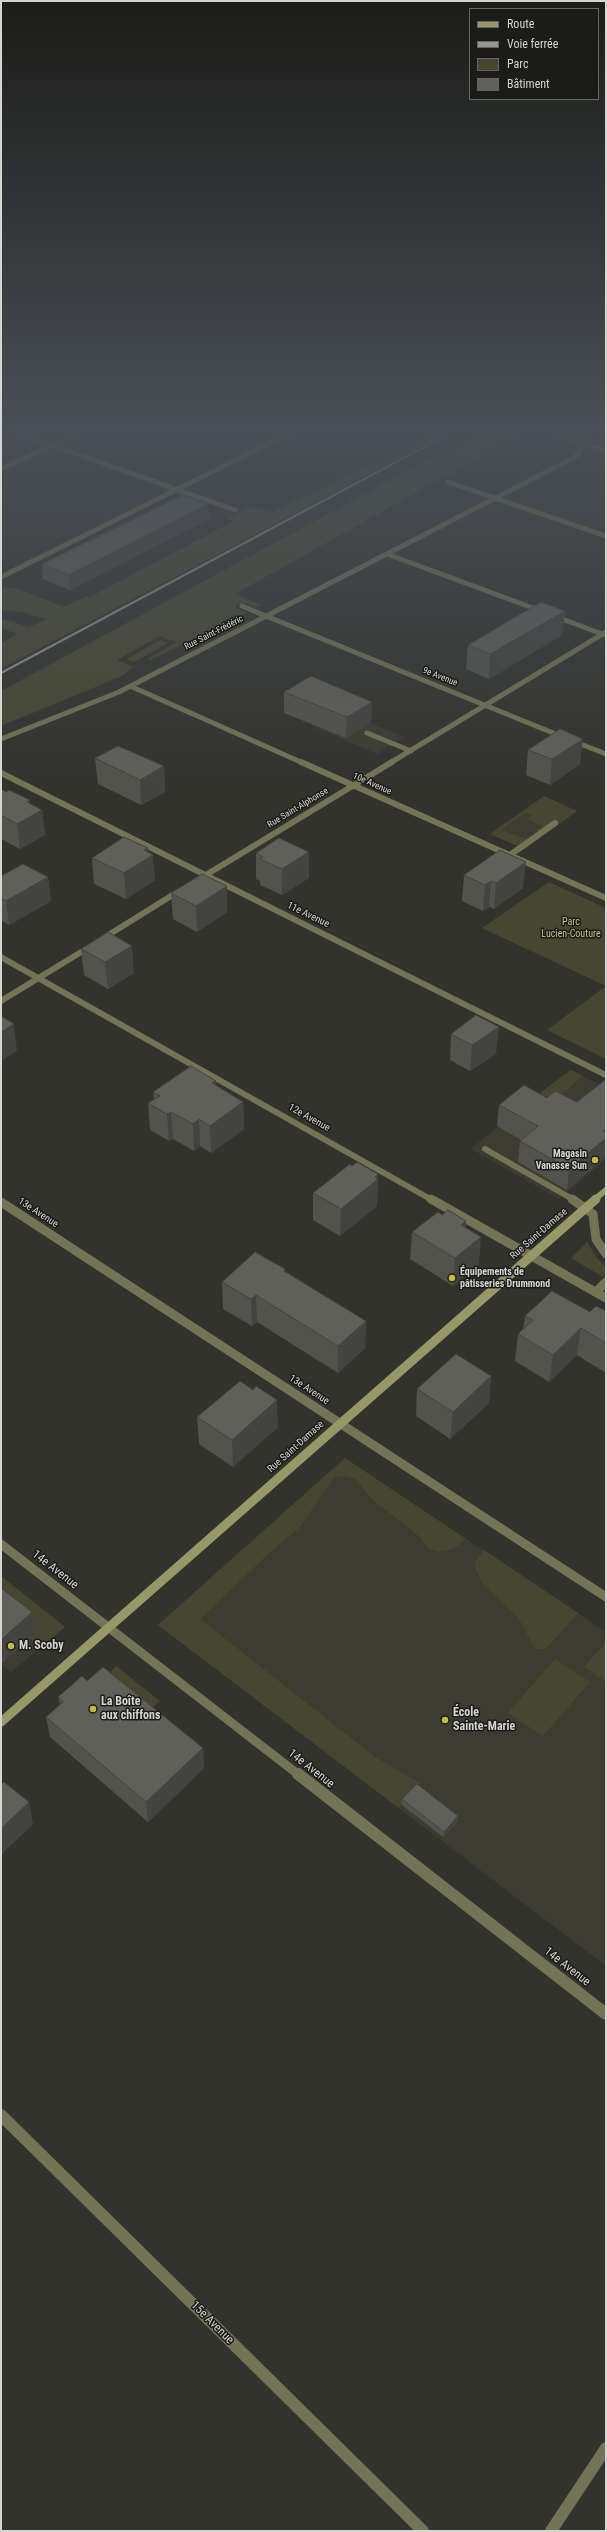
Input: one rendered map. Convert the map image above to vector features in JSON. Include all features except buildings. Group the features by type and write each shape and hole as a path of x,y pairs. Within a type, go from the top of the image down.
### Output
{"street":[{"path":"1,576 57,548"},
{"name":"Rue Saint-Frédéric","path":"1,739 130,686 398,548"},
{"path":"387,554 605,633"},
{"name":"9e Avenue","path":"242,606 606,754"},
{"name":"Rue Saint-Alphonse","path":"1,1001 205,875 605,633"},
{"name":"10e Avenue","path":"130,686 606,898"},
{"path":"367,733 411,751"},
{"name":"11e Avenue","path":"1,773 606,1075"},
{"path":"510,855 555,823"},
{"name":"12e Avenue","path":"1,957 606,1298"},
{"path":"485,1149 586,1207 593,1214 596,1238 600,1248 606,1254"},
{"name":"Rue Saint-Damase","path":"1,1722 339,1423 606,1190"},
{"name":"13e Avenue","path":"1,1202 606,1597"},
{"path":"596,1292 606,1282"},
{"name":"14e Avenue","path":"1,1544 606,2014"},
{"name":"15e Avenue","path":"1,2115 422,2531"},
{"path":"551,2531 606,2448"}],"shaded area":[{"path":"338,709 403,737 377,754 310,725"},
{"path":"544,796 577,811 525,849 490,834"},
{"path":"571,1070 606,1088 606,1159 559,1199 471,1149 521,1107"},
{"name":"École Sainte-Marie","path":"345,1458 606,1632 606,1966 158,1625"},
{"path":"1,1576 65,1627 11,1672 1,1664"}],"green space":[{"path":"183,548 229,548 1,669 1,643 17,634 1,628 1,619 13,621 27,628 47,619 21,612 1,610 1,589 5,587 21,590 64,607 87,596 90,597"},
{"path":"265,548 317,548 235,594 261,605 256,607 245,603 238,604 235,608 247,612 151,660 147,659 177,642 160,636 117,660 134,667 122,676 1,726 1,691"},
{"path":"161,640 168,643 134,662 126,659"},
{"path":"544,796 577,811 525,849 490,834","holes":["525,813 532,815 527,819 542,826 536,830 539,832 528,839 501,830"]},
{"name":"Parc Lucien-Couture","path":"549,882 606,908 606,986 482,928"},
{"path":"606,986 606,1059 547,1030"},
{"path":"571,1070 583,1076 559,1096 533,1098"},
{"path":"587,1242 597,1258 606,1267 606,1275 603,1277 571,1258"},
{"path":"345,1458 466,1539 452,1550 439,1552 428,1548 420,1537 372,1499 355,1479 344,1476 334,1478 299,1528 267,1555 200,1619 375,1757 420,1783 399,1808 158,1625"},
{"path":"484,1550 578,1613 546,1649 535,1649 518,1617 483,1584 476,1570 475,1562"},
{"path":"1,1576 65,1627 41,1647 30,1638 35,1633 1,1606"},
{"path":"606,1642 606,1682 584,1667"},
{"path":"555,1659 590,1682 543,1736 508,1713"},
{"path":"116,1666 160,1701 142,1716 108,1671 111,1672"}],"railway":[{"path":"1,673 235,548"}],"place":[{"name":"Magasin Vanasse Sun","path":"595,1160"},
{"name":"Équipements de pâtisseries Drummond","path":"452,1278"},
{"name":"M. Scoby","path":"11,1646"},
{"name":"La Boîte aux chiffons","path":"93,1709"},
{"name":"École Sainte-Marie","path":"445,1720"}]}
